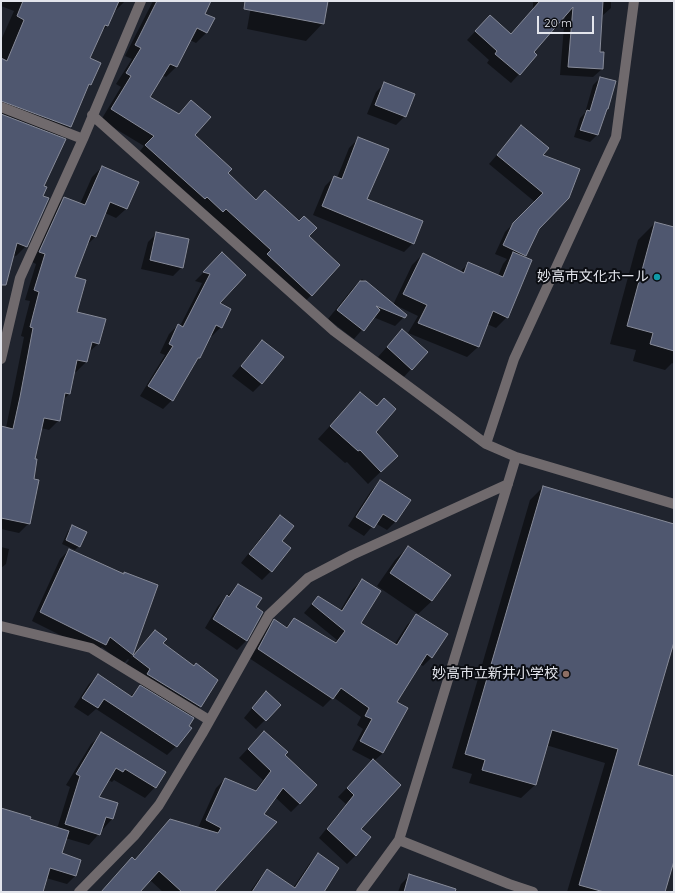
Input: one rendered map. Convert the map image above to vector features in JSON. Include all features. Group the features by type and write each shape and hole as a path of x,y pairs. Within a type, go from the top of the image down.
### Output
{"street":[{"path":"1,358 20,278 83,139 141,1"},
{"path":"486,444 514,359 616,137 634,1"},
{"path":"1,107 83,139"},
{"path":"92,116 334,332 486,444 516,457 674,504"},
{"path":"362,892 399,840 516,457"},
{"path":"79,892 134,836 159,805 270,615 308,578 352,555 508,484"},
{"path":"1,626 91,648 209,720"},
{"path":"399,840 508,888 533,892"}],"building":[{"path":"23,1 119,1 108,26 105,25 90,58 101,63 91,85 89,84 71,127 1,101 1,58 7,61 24,20 17,16"},
{"path":"157,1 211,1 205,14 215,18 207,33 197,28 177,67 170,64 150,97 179,114 191,100 211,117 195,135 232,169 228,173 256,200 265,190 299,221 304,216 317,228 309,236 340,265 312,296 267,254 271,250 226,209 223,212 207,197 205,199 145,145 154,136 111,109 131,76 126,73 141,48 135,45"},
{"path":"245,1 328,1 324,24 244,9"},
{"path":"540,1 603,1 600,52 604,52 603,69 568,67 573,7 534,52 537,55 520,75 495,54 497,51 475,31 490,15 511,34"},
{"path":"600,77 616,81 608,109 598,135 580,130 587,110 590,111"},
{"path":"384,82 415,94 406,117 375,105"},
{"path":"1,114 66,139 44,186 47,187 43,196 49,198 27,247 17,243 6,285 1,285"},
{"path":"521,125 549,148 543,155 580,169 569,198 539,229 526,256 503,245 513,223 543,193 497,155"},
{"path":"358,137 389,149 367,199 423,221 414,244 322,206 334,176 342,179"},
{"path":"102,166 139,182 127,209 110,202 96,237 91,235 75,277 86,280 77,312 106,319 99,344 92,342 87,362 77,360 70,394 65,393 60,421 44,418 35,459 37,459 34,479 39,480 30,524 1,518 1,426 13,429 20,397 33,328 30,327 39,292 34,290 45,254 39,252 64,197 85,205"},
{"name":"妙高市文化ホール","path":"655,222 674,227 674,351 650,344 653,333 627,326"},
{"path":"156,232 189,239 183,268 150,260"},
{"path":"222,252 246,275 220,303 231,309 222,328 216,325 200,358 198,358 173,401 148,386 173,346 169,344 178,324 183,327 210,274 203,272"},
{"path":"513,252 532,260 508,318 493,311 479,347 418,323 427,305 403,294 423,253 464,273 468,262 503,277"},
{"path":"360,281 366,281 407,315 405,318 376,306 380,310 364,331 337,310"},
{"path":"402,329 428,352 412,370 387,347"},
{"path":"262,340 284,357 262,384 241,366"},
{"path":"360,392 377,406 384,398 396,409 376,432 398,456 381,472 360,450 358,451 330,426"},
{"path":"380,480 411,500 396,522 383,514 374,528 356,517"},
{"name":"妙高市立新井小学校","path":"543,486 674,524 674,642 638,765 674,776 674,861 665,892 604,892 579,885 618,749 552,730 536,785 482,770 485,760 465,754"},
{"path":"280,515 294,526 282,541 291,548 272,572 249,554"},
{"path":"72,525 87,532 80,547 66,540"},
{"path":"408,546 451,575 432,601 390,573"},
{"path":"69,549 124,574 124,572 158,585 133,655 110,637 106,645 40,612"},
{"path":"362,579 381,591 361,623 397,645 416,614 448,634 432,658 427,654 397,702 408,708 383,753 360,741 372,719 365,716 369,708 341,688 333,699 258,649 274,619 287,628 294,618 336,643 345,631 312,604 318,596 342,611"},
{"path":"238,584 262,598 256,607 263,612 247,641 213,619 227,595 229,597"},
{"path":"155,630 167,639 163,643 194,666 196,663 218,680 201,707 147,674 150,669 133,656"},
{"path":"98,674 132,697 140,685 194,718 189,726 192,728 177,747 104,699 98,708 82,698"},
{"path":"266,691 281,705 266,721 252,708"},
{"path":"264,731 288,752 285,755 317,785 300,804 283,788 264,814 277,822 214,892 182,892 159,871 140,892 101,892 132,857 135,860 170,819 218,833 221,828 206,820 225,778 256,791 271,771 248,749"},
{"path":"101,732 166,772 156,788 125,769 123,772 116,768 99,797 118,803 113,819 106,817 100,835 65,824 80,776 76,774"},
{"path":"373,759 401,785 361,829 371,837 356,856 327,829 354,795 347,788"},
{"path":"1,808 69,831 62,853 81,860 76,876 50,868 43,892 1,892"},
{"path":"318,853 339,868 324,892 252,892 267,869 295,888"},
{"path":"409,874 456,889 455,892 404,892"}],"place":[{"name":"妙高市文化ホール","path":"657,277"},
{"name":"妙高市立新井小学校","path":"566,674"}]}
